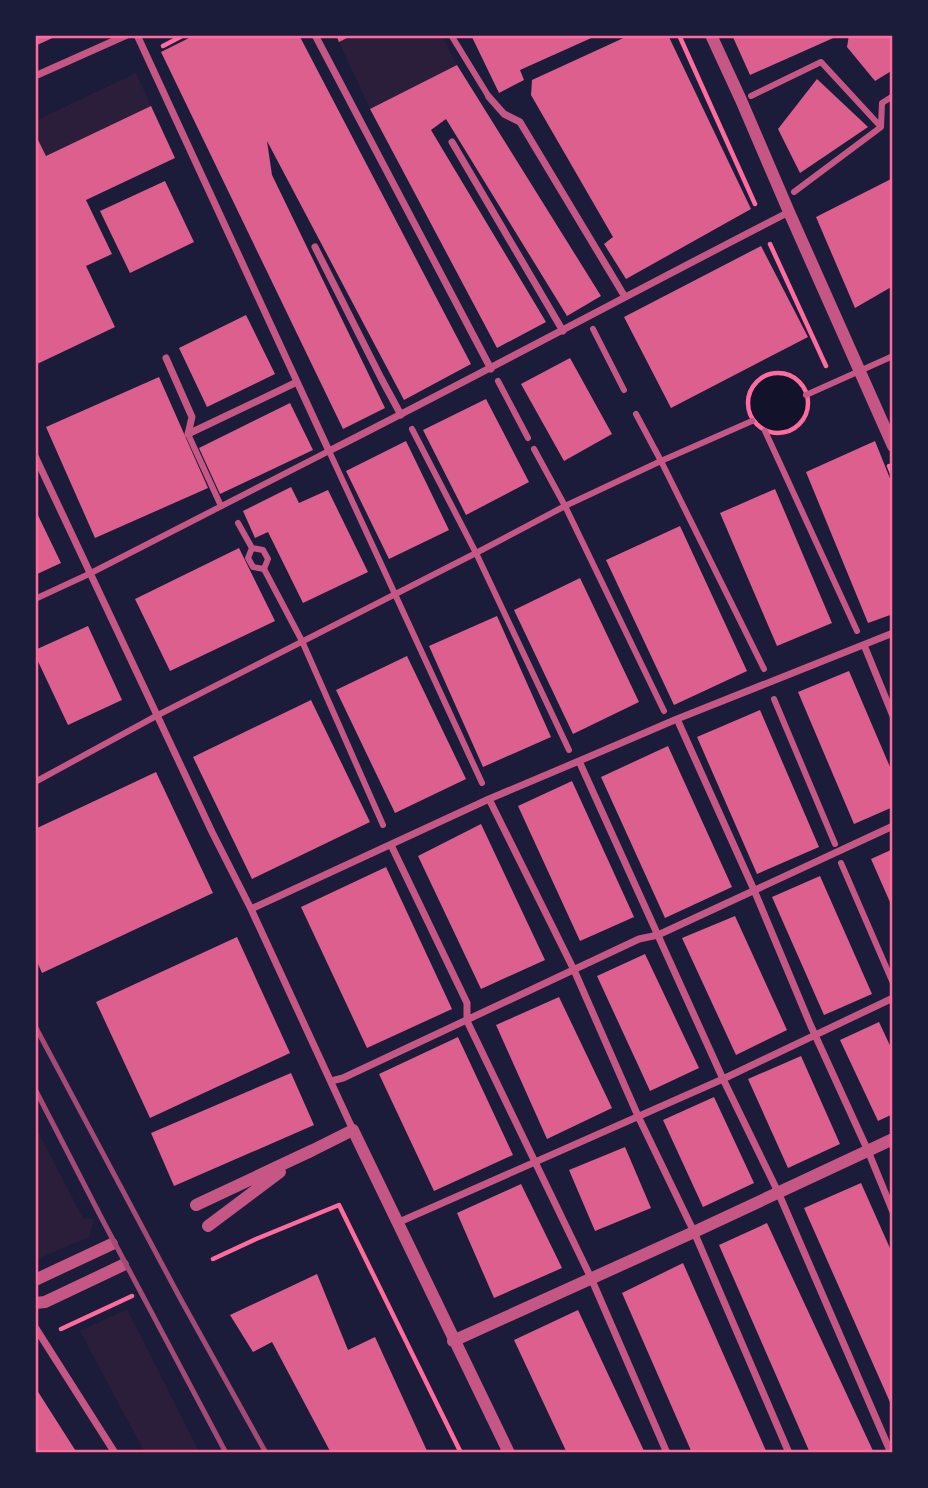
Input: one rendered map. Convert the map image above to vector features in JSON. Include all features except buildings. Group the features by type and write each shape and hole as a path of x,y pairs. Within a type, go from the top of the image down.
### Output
{"street":[{"path":"35,76 127,35"},
{"path":"137,35 482,783"},
{"path":"315,35 491,369"},
{"path":"451,35 489,97 504,114 520,122 625,297"},
{"path":"711,35 893,446"},
{"path":"751,96 821,62 881,127"},
{"path":"881,127 882,103 893,96"},
{"path":"794,192 881,127"},
{"path":"452,142 563,331"},
{"path":"35,599 491,369 789,212"},
{"path":"315,247 401,415"},
{"path":"593,329 624,390"},
{"path":"806,395 893,356"},
{"path":"166,358 192,417 188,434 221,506"},
{"path":"498,381 528,438"},
{"path":"188,434 297,382"},
{"path":"636,414 764,669"},
{"path":"35,782 158,715 565,506 752,421"},
{"path":"412,429 476,553 569,750"},
{"path":"765,431 857,631"},
{"path":"534,449 565,506 664,711"},
{"path":"35,456 453,1341 509,1453"},
{"path":"238,523 252,548"},
{"path":"252,548 263,550 268,559 264,569 302,641 383,825"},
{"path":"252,548 248,558 253,567 264,569"},
{"path":"251,909 489,799 677,719 893,633"},
{"path":"864,645 893,716"},
{"path":"774,699 835,844"},
{"path":"677,719 893,1212"},
{"path":"579,761 723,1079 778,1192 891,1453"},
{"path":"489,799 574,970 638,1116 694,1232 789,1453"},
{"path":"331,1081 343,1078 639,939 658,935 893,826"},
{"path":"391,845 467,1003 467,1021 591,1278 667,1453"},
{"path":"841,863 893,983"},
{"path":"397,1223 723,1079 893,998"},
{"path":"197,1205 353,1130"},
{"path":"453,1341 893,1139"},
{"path":"208,1226 302,1156"},
{"path":"35,1280 112,1244"},
{"path":"35,1303 45,1302 123,1265"},
{"path":"35,1327 115,1453"}],"path":[{"path":"679,35 755,204"},
{"path":"767,239 833,383"},
{"path":"771,373 784,373 795,378 804,387 806,395 808,410 803,420 796,428 786,433 765,431 752,421 748,412 747,400 751,387 760,378 771,373"},
{"path":"213,1259 339,1205 461,1453"},
{"path":"61,1329 132,1296"}],"shaded area":[{"path":"353,35 442,35 457,65 370,109 339,42"},
{"path":"136,73 151,106 46,156 35,134 35,121"},
{"path":"772,373 784,373 800,381 806,391 806,415 800,425 784,433 772,433 756,425 748,409 748,397 756,381"},
{"path":"35,1126 83,1218 94,1219 89,1237 35,1260"},
{"path":"127,1309 200,1453 145,1453 80,1331"}],"railway":[{"path":"35,1026 266,1453"},
{"path":"35,1089 226,1453"}]}
